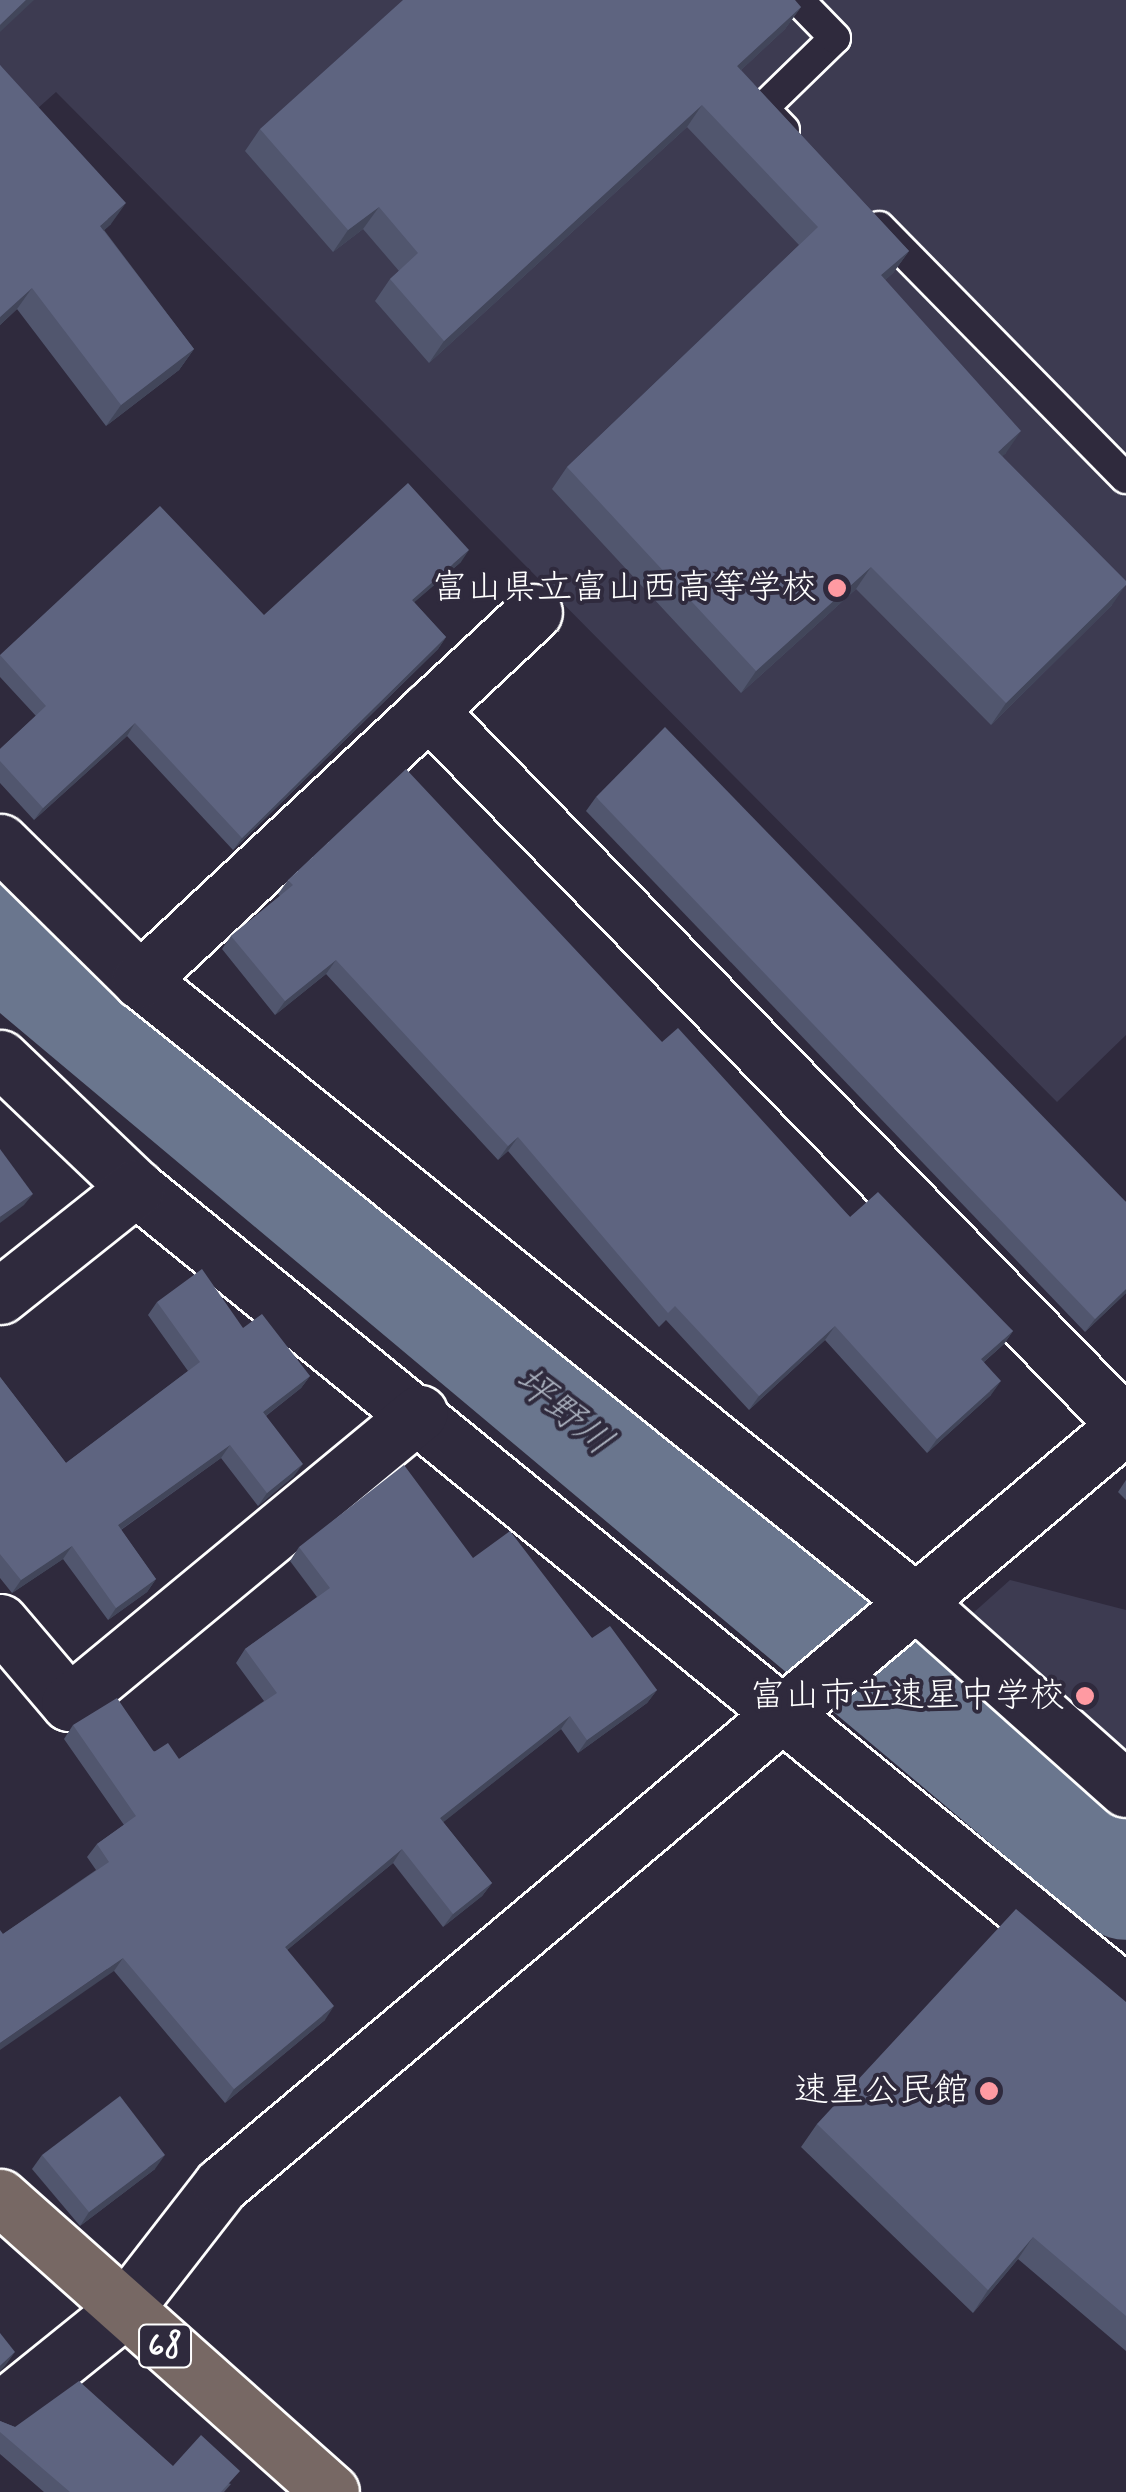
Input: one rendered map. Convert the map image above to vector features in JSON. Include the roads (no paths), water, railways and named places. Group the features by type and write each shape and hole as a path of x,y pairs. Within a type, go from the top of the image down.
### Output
{"main road":[{"name":"68","path":"0,2197 332,2492"}],"street":[{"path":"140,980 534,612"},
{"path":"0,2410 124,2310 221,2185 1126,1425 428,710"},
{"path":"0,842 140,980 916,1602 1126,1789"},
{"path":"0,1058 136,1188 789,1710 1126,1994"},
{"path":"0,1296 136,1188"},
{"path":"0,1622 69,1702 419,1413"}],"lane":[{"path":"798,0 834,38 763,108 805,151"},
{"path":"861,208 1126,478"}],"waterway":[{"name":"坪野川","path":"0,940 1126,1884"}],"place":[{"name":"富山県立富山西高等学校","path":"837,588"},
{"name":"富山市立速星中学校","path":"1085,1696"},
{"name":"速星公民館","path":"989,2091"}]}
